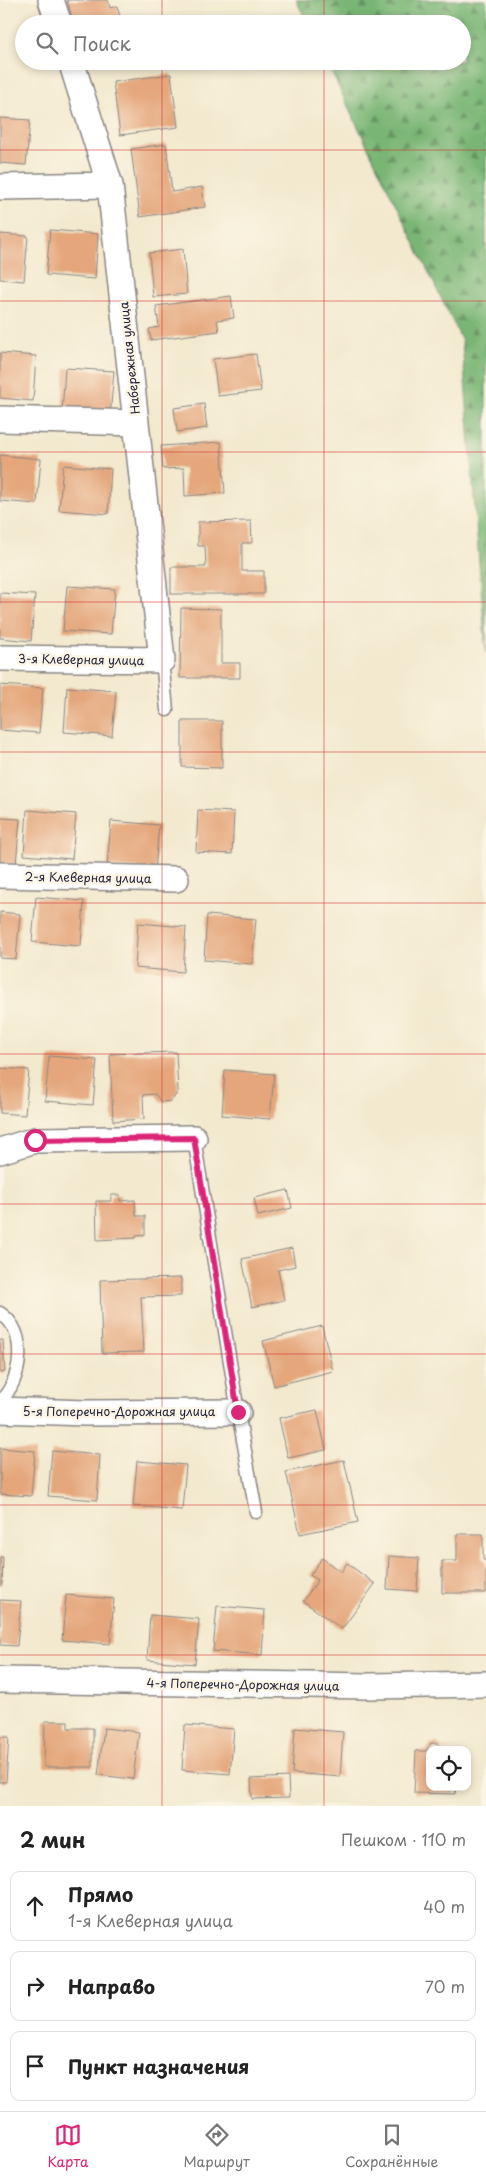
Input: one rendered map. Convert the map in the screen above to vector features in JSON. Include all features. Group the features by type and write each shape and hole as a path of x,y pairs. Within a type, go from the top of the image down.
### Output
{"street":[{"path":"51,0 56,15"},
{"name":"Набережная улица","path":"74,70 110,185 162,660"},
{"path":"0,187 110,185"},
{"path":"0,419 136,423"},
{"name":"3-я Клеверная улица","path":"0,658 162,660"},
{"name":"2-я Клеверная улица","path":"0,875 176,879"},
{"path":"0,1151 35,1140 194,1138"},
{"name":"5-я Поперечно-Дорожная улица","path":"0,1410 86,1414 238,1412"},
{"name":"4-я Поперечно-Дорожная улица","path":"0,1680 370,1686 486,1684"}],"lane":[{"path":"162,660 167,710"},
{"path":"194,1138 256,1512"},
{"path":"0,1313 5,1316 16,1333 19,1358 16,1379 7,1395 0,1401"}],"green space":[{"path":"296,0 486,0 486,653 462,341 330,70 471,70 471,15 304,15"}],"building":[{"path":"67,0 108,0 110,8 117,6 120,15 71,15"},
{"path":"171,74 178,127 120,135 113,82"},
{"path":"0,118 30,120 26,165 0,163"},
{"path":"166,144 172,192 202,187 205,207 140,217 131,149"},
{"path":"50,230 98,234 95,279 46,275"},
{"path":"0,234 28,236 24,281 0,279"},
{"path":"183,249 187,294 153,297 149,253"},
{"path":"231,296 234,318 217,320 219,331 151,340 149,329 159,327 156,306"},
{"path":"0,353 36,356 33,401 0,398"},
{"path":"256,354 261,391 218,396 213,359"},
{"path":"65,368 114,371 110,416 62,413"},
{"path":"204,404 207,428 177,432 174,408"},
{"path":"221,442 225,493 185,496 184,468 163,469 161,446"},
{"path":"0,455 41,459 37,504 0,501"},
{"path":"63,465 111,469 108,514 59,510"},
{"path":"251,521 252,543 242,543 242,571 264,571 264,594 171,594 171,567 206,567 205,546 198,546 198,522"},
{"path":"67,586 115,589 111,634 63,631"},
{"path":"0,593 35,595 31,641 0,638"},
{"path":"181,608 221,609 221,663 240,663 240,678 180,678"},
{"path":"0,685 43,688 39,733 0,730"},
{"path":"67,687 116,691 112,736 64,732"},
{"path":"182,721 222,721 222,768 182,767"},
{"path":"27,810 76,814 72,859 24,855"},
{"path":"198,810 234,812 232,854 196,852"},
{"path":"0,818 20,819 16,864 0,863"},
{"path":"111,821 159,825 155,870 107,866"},
{"path":"36,897 84,901 81,946 32,942"},
{"path":"0,912 20,914 16,959 0,958"},
{"path":"207,915 256,919 252,964 204,960"},
{"path":"138,923 186,927 183,972 135,968"},
{"path":"176,1052 178,1092 171,1101 161,1102 155,1094 143,1095 144,1119 113,1121 110,1054"},
{"path":"49,1056 97,1060 93,1105 45,1101"},
{"path":"0,1068 29,1070 25,1115 0,1113"},
{"path":"225,1070 274,1074 270,1119 222,1115"},
{"path":"288,1190 292,1208 258,1216 254,1198"},
{"path":"111,1195 120,1195 120,1201 135,1200 136,1216 145,1216 145,1235 136,1236 136,1238 97,1240 96,1201 111,1201"},
{"path":"292,1248 295,1266 278,1270 284,1300 252,1307 242,1259"},
{"path":"181,1278 181,1296 141,1297 144,1352 102,1353 100,1280"},
{"path":"322,1326 333,1371 274,1386 263,1341"},
{"path":"0,1340 3,1340 5,1372 0,1373"},
{"path":"317,1410 326,1450 288,1458 279,1418"},
{"path":"0,1448 35,1451 31,1496 0,1494"},
{"path":"52,1451 100,1455 97,1500 48,1496"},
{"path":"344,1460 358,1522 300,1534 286,1472"},
{"path":"137,1461 186,1465 182,1510 133,1506"},
{"path":"457,1534 483,1534 483,1560 486,1560 486,1593 442,1593 442,1561 457,1561"},
{"path":"389,1556 419,1558 417,1591 387,1589"},
{"path":"0,1557 3,1557 2,1585 0,1585"},
{"path":"322,1558 341,1572 347,1563 375,1584 342,1629 303,1601 318,1580 310,1575"},
{"path":"66,1595 114,1599 110,1644 62,1640"},
{"path":"0,1600 21,1601 17,1646 0,1645"},
{"path":"217,1606 265,1610 262,1655 213,1651"},
{"path":"150,1615 199,1619 195,1664 147,1660"},
{"path":"45,1721 68,1721 68,1728 93,1728 93,1767 44,1767"},
{"path":"185,1725 234,1729 230,1774 182,1770"},
{"path":"104,1728 139,1732 133,1779 98,1775"},
{"path":"295,1728 343,1732 340,1777 292,1773"},
{"path":"0,1737 9,1737 6,1782 0,1782"},
{"path":"431,1743 438,1743 440,1746 429,1746"},
{"path":"416,1751 426,1751 426,1791 455,1791 455,1794 414,1793"},
{"path":"288,1777 289,1798 252,1799 251,1779"}],"route":[{"path":"35,1140 194,1138 238,1412"}]}
